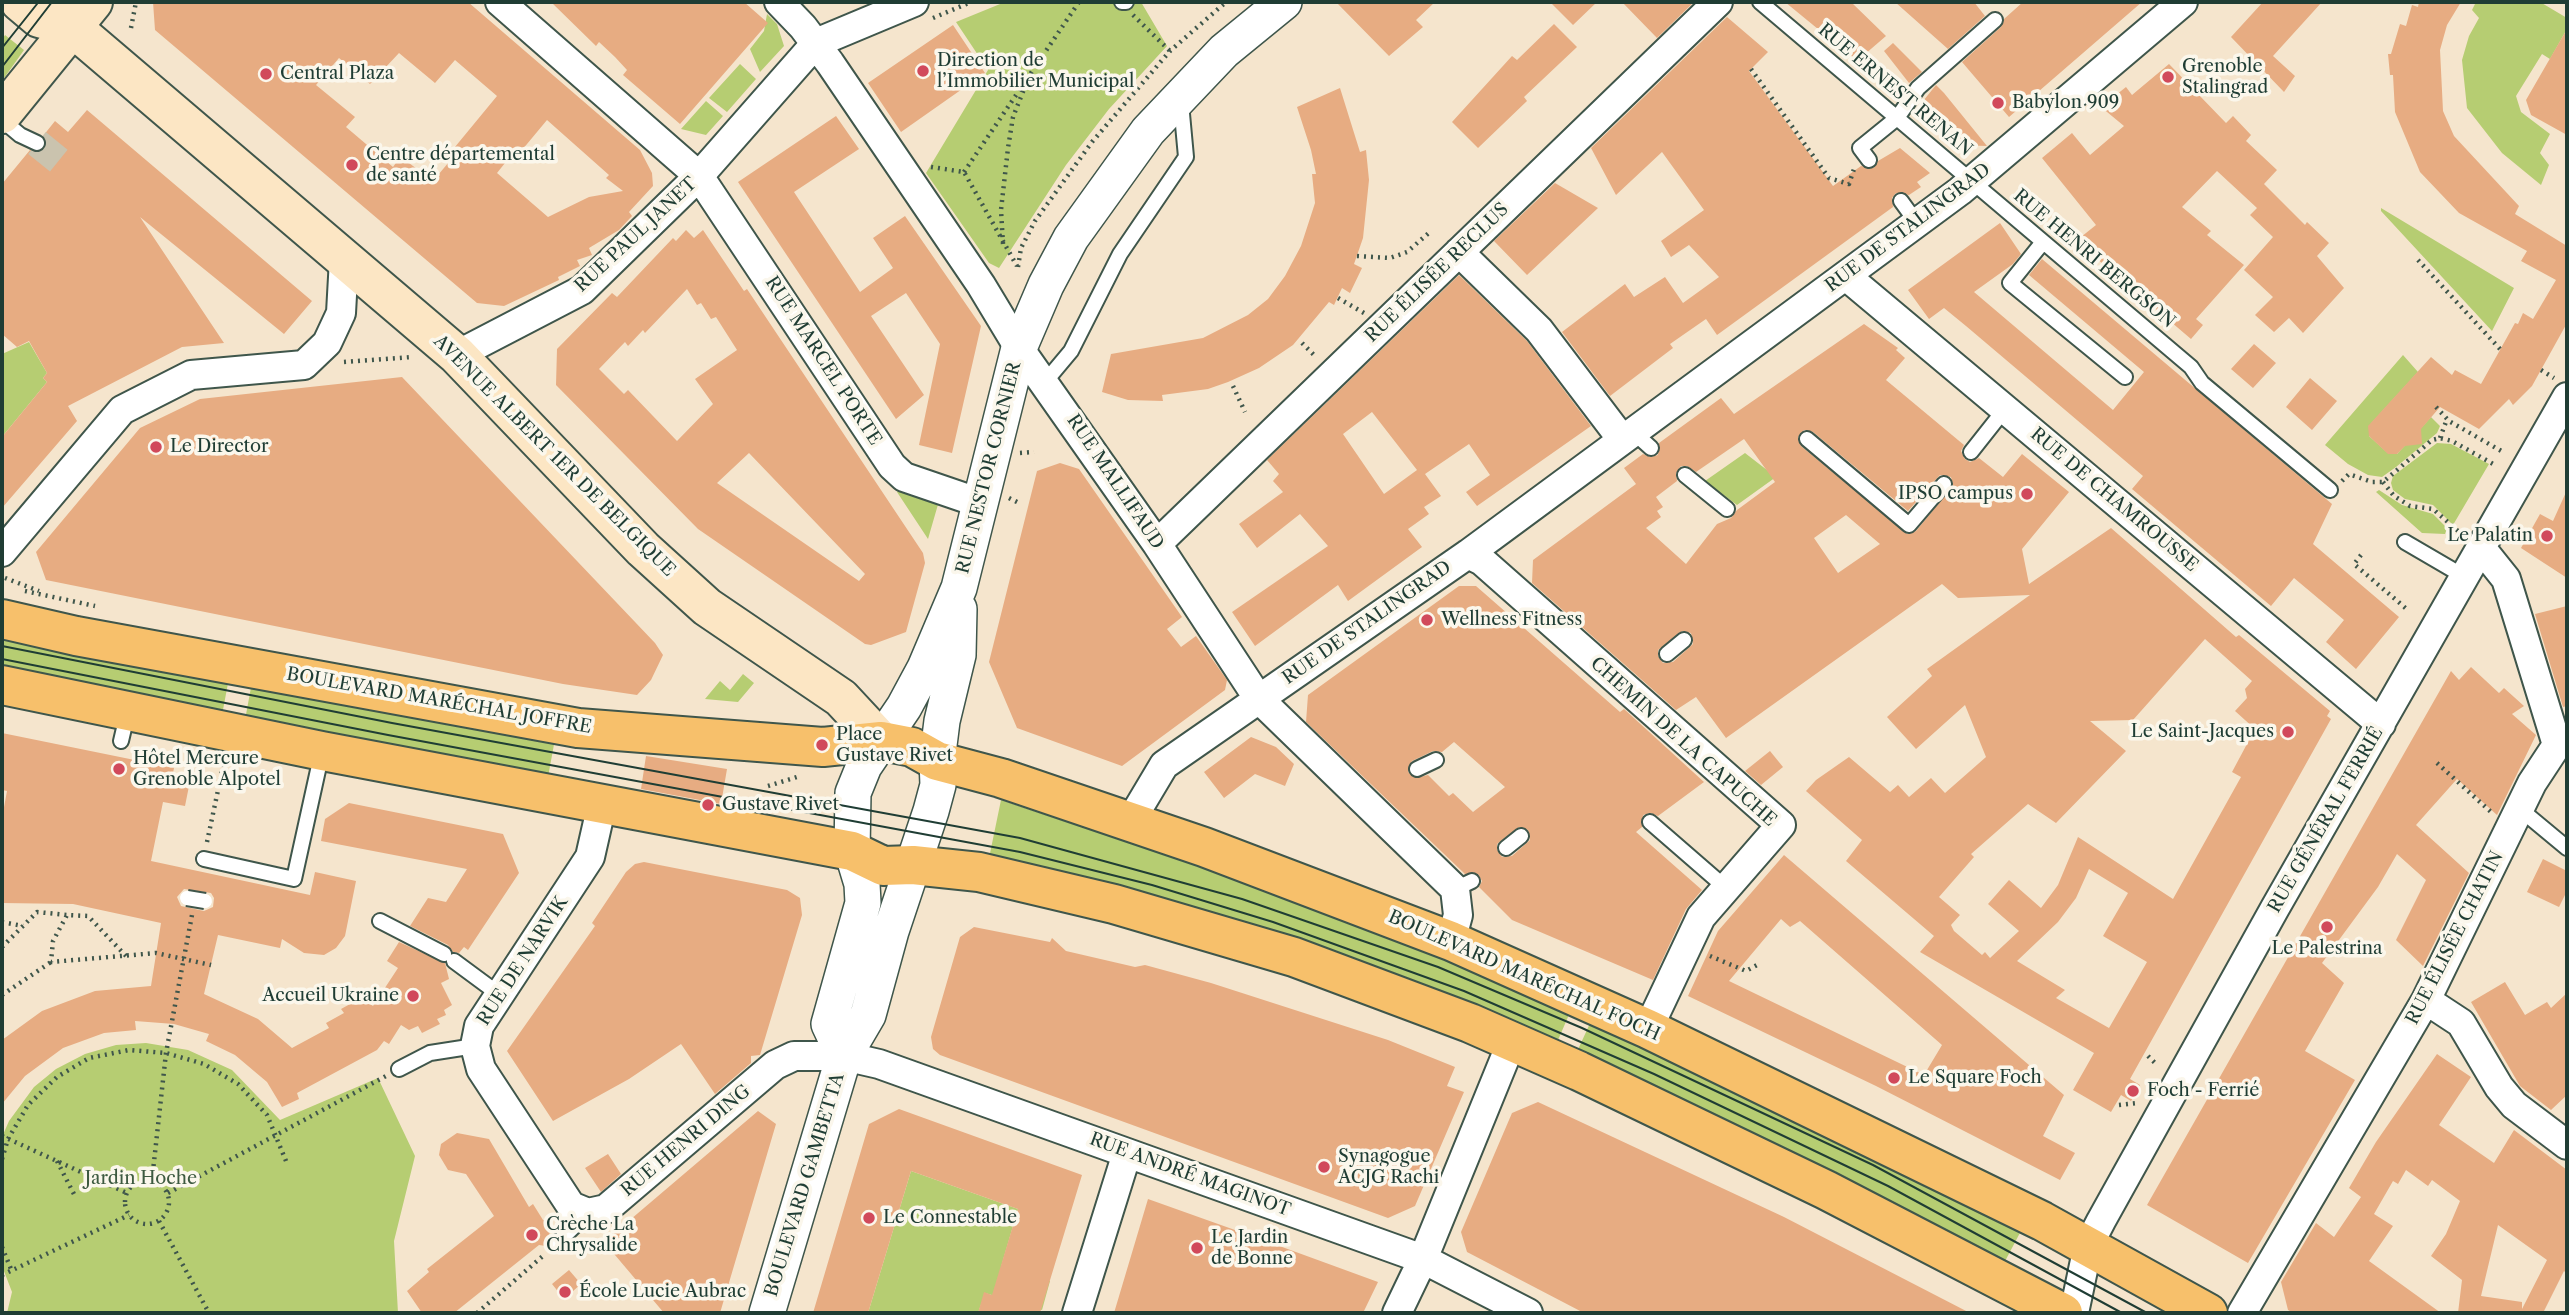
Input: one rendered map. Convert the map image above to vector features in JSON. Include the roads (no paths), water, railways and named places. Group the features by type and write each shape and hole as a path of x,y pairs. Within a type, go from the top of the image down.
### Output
{"main road":[{"name":"AVENUE ALBERT 1ER DE BELGIQUE","path":"20,2 39,18 74,10 344,258 457,355 643,549 707,607 841,698 881,741"},
{"path":"2,114 74,10"},
{"name":"BOULEVARD MARÉCHAL JOFFRE","path":"6,604 90,638 578,728 823,747 881,741"},
{"path":"2,685 125,725 318,765 602,804 852,851 883,866 913,865 979,872 1182,923 1294,957 1513,1041 1826,1190 2063,1313"},
{"path":"881,741 912,747 937,761"},
{"name":"BOULEVARD MARÉCHAL FOCH","path":"937,761 1001,778 1210,849 1451,942 1648,1029 2088,1246 2208,1313"}],"street":[{"name":"RUE MARCEL PORTE","path":"500,2 699,176 891,466 904,477 993,500"},
{"name":"RUE MALLIFAUD","path":"779,2 816,43 987,294 1019,348 1157,544 1258,698 1378,803 1464,885 1451,942"},
{"name":"RUE PAUL JANET","path":"457,355 582,290 699,176 816,43 914,2"},
{"name":"RUE NESTOR CORNIER","path":"881,741 925,668 993,500 1019,348 1046,285 1071,238 1148,131 1180,95 1224,51 1284,2"},
{"name":"RUE ÉLISÉE RECLUS","path":"1157,544 1718,2"},
{"name":"RUE DE STALINGRAD","path":"1130,822 1164,765 1634,439 1846,276 1909,212 1973,181 2173,5"},
{"path":"1459,252 1539,330 1634,439"},
{"path":"2,552 122,410 191,375 304,365 327,343 341,313 344,258"},
{"name":"RUE DE CHAMROUSSE","path":"1846,276 2381,724"},
{"name":"RUE GÉNÉRAL FERRIÉ","path":"2088,1246 2208,1027 2381,724 2482,548 2563,416"},
{"name":"RUE ÉLISÉE CHATIN","path":"2242,1313 2426,1000 2515,819 2562,744 2506,579 2482,548"},
{"name":"CHEMIN DE LA CAPUCHE","path":"1468,554 1482,561 1629,682 1781,825 1701,917 1648,1029"},
{"name":"RUE NESTOR CORNIER","path":"937,761 942,721 958,655 959,588"},
{"path":"852,851 853,793 864,766 881,741"},
{"path":"913,865 938,785 937,761"},
{"name":"RUE DE NARVIK","path":"588,1213 571,1206 481,1069 475,1046 479,1026 590,857 602,804"},
{"name":"BOULEVARD GAMBETTA","path":"844,1056 829,1024 863,903 862,884 852,851"},
{"name":"BOULEVARD GAMBETTA","path":"767,1313 844,1056 868,1015 913,865"},
{"path":"2426,1000 2461,1023 2499,1087 2514,1105 2567,1145"},
{"path":"1397,1313 1423,1259 1513,1041"},
{"name":"RUE HENRI DING","path":"588,1213 607,1209 775,1065 794,1056 844,1056"},
{"name":"RUE ANDRÉ MAGINOT","path":"844,1056 878,1063 1423,1259 1528,1313"},
{"path":"1077,1313 1127,1153"},
{"path":"2074,1313 2088,1246"}],"lane":[{"name":"RUE ERNEST RENAN","path":"1760,2 1973,181"},
{"path":"1869,160 1860,148 1897,118 1918,88 1995,20"},
{"path":"1045,382 1071,351 1120,254 1186,158 1180,95"},
{"path":"2,120 20,135 37,143"},
{"name":"RUE HENRI BERGSON","path":"1973,181 2191,367 2202,383 2330,490"},
{"path":"2043,242 2010,283 2125,377"},
{"path":"1972,452 2006,409"},
{"path":"1807,439 1909,525 1944,484"},
{"path":"1685,475 1727,509"},
{"path":"2405,542 2465,578"},
{"path":"1667,654 1684,640"},
{"path":"1417,769 1436,760"},
{"path":"204,859 292,885 318,765"},
{"path":"2515,819 2567,848"},
{"path":"1650,822 1726,888"},
{"path":"1506,848 1521,836"},
{"path":"190,905 205,901"},
{"path":"380,921 449,957 500,995"},
{"path":"399,1069 430,1053 475,1046"},
{"name":"RUE HENRI DING","path":"555,1245 588,1213"}],"tunnel":[{"path":"37,143 68,168"}],"tram line":[{"path":"2,67 52,2"},
{"path":"2,48 37,4"},
{"path":"2,646 392,723 1020,838 1242,899 1438,967 1582,1028 1873,1165 2147,1313"},
{"path":"2,659 388,735 1020,852 1152,885 1273,922 1464,991 1654,1074 1888,1186 2122,1313"}],"place":[{"name":"Direction de l’Immobilier Municipal","path":"923,71"},
{"name":"Central Plaza","path":"266,74"},
{"name":"Grenoble Stalingrad","path":"2168,77"},
{"name":"Babylon 909","path":"1998,103"},
{"name":"Centre départemental de santé","path":"352,165"},
{"name":"Le Director","path":"156,447"},
{"name":"IPSO campus","path":"2027,494"},
{"name":"Le Palatin","path":"2547,536"},
{"name":"Wellness Fitness","path":"1427,620"},
{"name":"Le Saint-Jacques","path":"2288,732"},
{"name":"Place Gustave Rivet","path":"822,745"},
{"name":"Hôtel Mercure Grenoble Alpotel","path":"119,769"},
{"name":"Gustave Rivet","path":"708,805"},
{"name":"Le Palestrina","path":"2327,927"},
{"name":"Accueil Ukraine","path":"413,996"},
{"name":"Le Square Foch","path":"1894,1078"},
{"name":"Foch - Ferrié","path":"2133,1091"},
{"name":"Synagogue ACJG Rachi","path":"1324,1167"},
{"name":"Le Connestable","path":"869,1218"},
{"name":"Crèche La Chrysalide","path":"532,1235"},
{"name":"Le Jardin de Bonne","path":"1197,1248"},
{"name":"École Lucie Aubrac","path":"565,1292"}],"park label":[{"name":"Jardin Hoche","path":"141,1179"}]}
